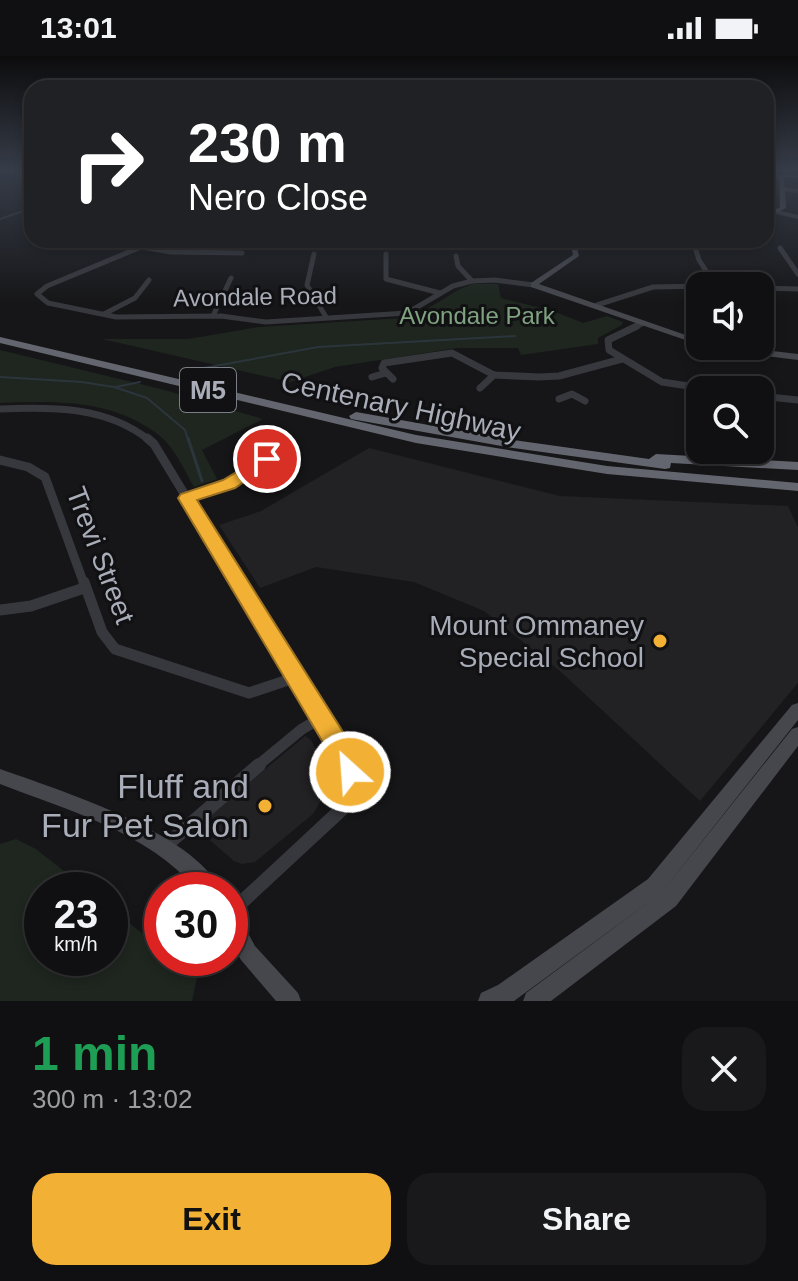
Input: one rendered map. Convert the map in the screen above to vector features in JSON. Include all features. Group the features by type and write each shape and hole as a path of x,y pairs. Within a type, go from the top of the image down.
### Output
{"highway":[{"name":"Centenary Highway","path":"0,332 380,420 639,461 798,478"},
{"name":"Centenary Highway","path":"0,340 372,430 556,463 798,487"},
{"path":"639,461 652,458 798,466"},
{"path":"556,463 577,470 625,477 798,495"}],"street":[{"name":"Avondale Road","path":"139,248 47,286 37,294 43,301 130,318 213,316 266,322 407,313 440,293 472,281 495,280 534,285 686,338"},
{"path":"147,248 171,252 242,253"},
{"path":"534,285 576,256 574,248"},
{"path":"695,248 707,272"},
{"path":"780,248 798,274"},
{"path":"447,253 456,256 466,253"},
{"path":"314,254 307,285 326,317"},
{"path":"386,254 386,279 440,293"},
{"path":"456,256 458,266 472,281"},
{"path":"213,316 231,278"},
{"path":"104,314 135,298 149,280"},
{"path":"597,305 653,287 686,286"},
{"path":"774,288 798,289"},
{"path":"642,324 608,340 609,350 662,382 686,386"},
{"path":"393,379 381,366 388,361 452,353 494,375 559,376 622,359"},
{"path":"774,353 798,357"},
{"path":"372,377 386,373"},
{"path":"480,388 494,375"},
{"path":"559,376 571,393 585,401"},
{"path":"559,399 582,391"},
{"path":"774,397 798,400"},
{"path":"0,409 79,409 133,427 154,444 346,759 350,778 342,809 248,897"},
{"path":"187,498 229,484 267,459"},
{"name":"Trevi Street","path":"0,460 28,467 45,477 84,588 109,645 124,653 249,693 297,677"},
{"path":"0,610 31,606 84,588"},
{"path":"489,1001 506,993 655,886 798,709"},
{"path":"164,847 257,767 321,718"},
{"path":"534,1001 669,899 798,734"},
{"path":"0,776 123,826 164,847 197,872"},
{"path":"248,953 291,1001"}],"shaded area":[{"name":"Mount Ommaney Special School","path":"369,448 560,496 788,506 798,527 798,683 700,801 561,672 484,611 414,582 316,567 260,588 219,525 261,511"},
{"path":"305,736 311,740 325,767 327,780 322,799 313,814 255,862 242,864 234,861 198,830 199,824"}],"green space":[{"name":"Avondale Park","path":"473,284 498,284 501,298 553,311 583,323 607,316 623,322 598,338 598,344 521,355 518,348 457,348 335,367 290,382 102,339 188,339 259,327 403,318"},
{"path":"0,350 165,390 263,419 202,450 217,479 194,487 165,441 123,415 63,403 0,403"},
{"path":"16,839 36,849 65,872 24,872 24,976 128,976 128,922 144,935 144,976 196,976 192,1001 0,1001 0,844"}],"waterway":[{"path":"0,219 11,215"},
{"path":"199,369 318,347 515,336"},
{"path":"0,377 82,382 114,387 147,398 185,430 188,440"},
{"path":"116,387 140,382"},
{"path":"188,438 202,481"}],"place":[{"name":"Mount Ommaney Special School","path":"660,641"},
{"name":"Fluff and Fur Pet Salon","path":"265,806"}],"route":[{"path":"267,459 255,470 229,484 187,498 346,759 350,772"}]}
